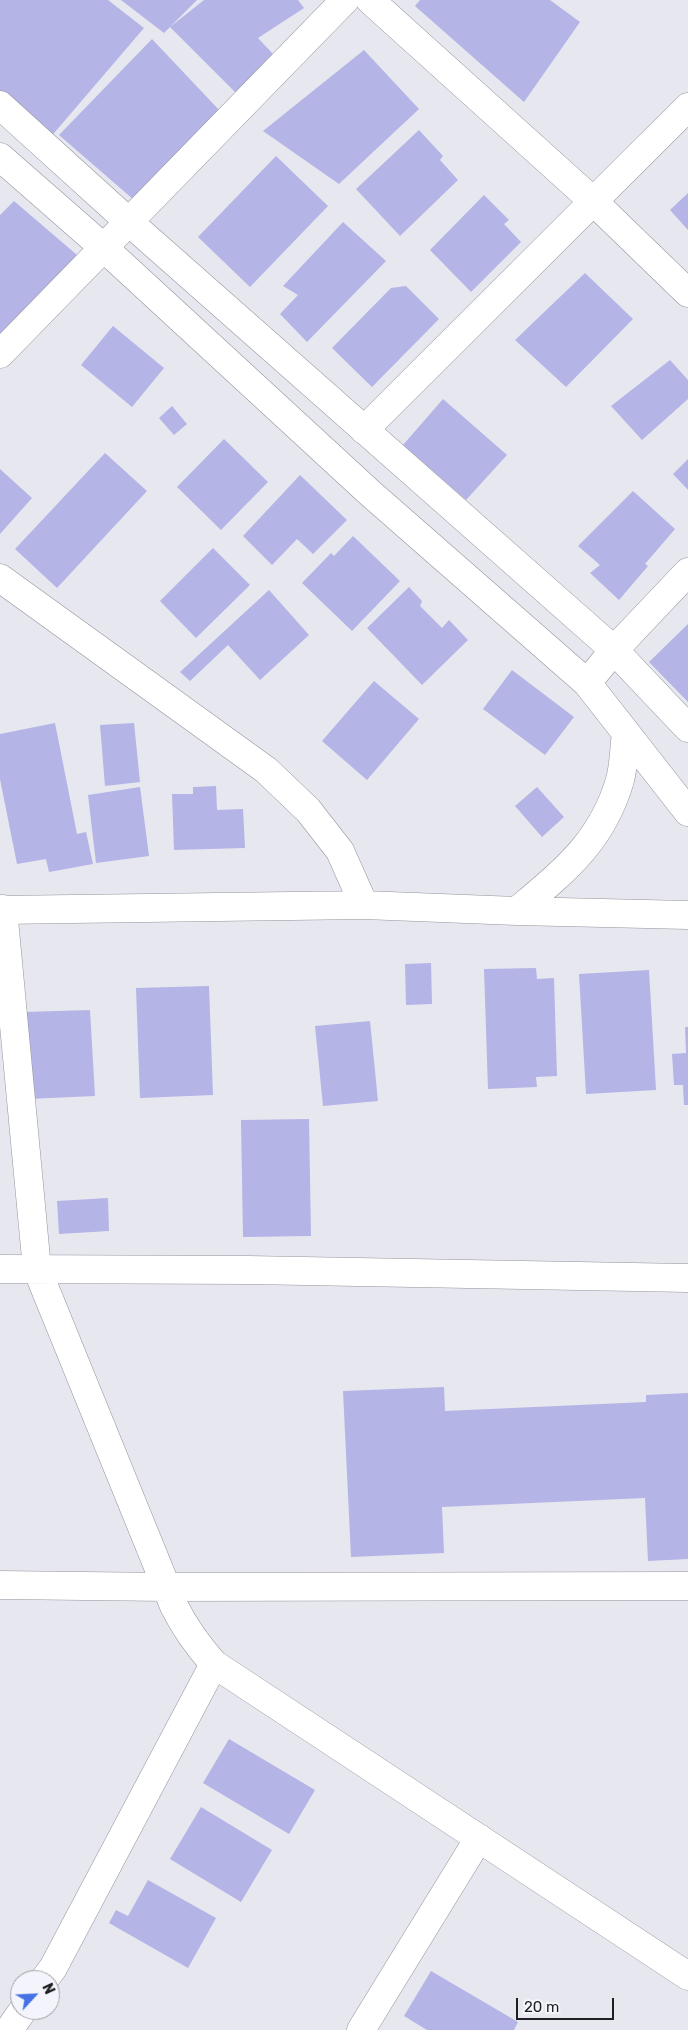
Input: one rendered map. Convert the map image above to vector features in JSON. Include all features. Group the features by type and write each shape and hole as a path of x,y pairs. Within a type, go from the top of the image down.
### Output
{"street":[{"path":"0,354 345,0"},
{"path":"370,0 594,202 688,293"},
{"path":"0,105 129,222 614,650 688,728"},
{"path":"364,430 688,107"},
{"path":"0,157 104,248 352,476 587,683 688,812"},
{"path":"587,683 614,650 688,572"},
{"path":"0,578 266,770 308,810 340,851 364,905"},
{"path":"517,911 565,870 593,839 610,809 620,778 626,734"},
{"path":"688,915 364,905 1,909 37,1269 183,1624 197,1645 214,1664 688,1976"},
{"path":"0,1269 248,1270 688,1278"},
{"path":"0,1585 167,1587 688,1586"},
{"path":"50,1970 67,1942 214,1664"},
{"path":"361,2030 479,1838"}],"building":[{"path":"0,0 108,0 144,28 49,139 0,91"},
{"path":"121,0 197,0 164,33"},
{"path":"204,0 298,0 304,8 258,38 273,54 236,93 170,27"},
{"path":"420,0 550,0 580,22 524,102 415,6"},
{"path":"152,39 221,112 134,200 59,135"},
{"path":"364,50 419,109 339,184 263,131"},
{"path":"419,130 443,156 440,160 458,180 400,236 356,189"},
{"path":"276,156 328,206 250,287 198,237"},
{"path":"688,193 688,230 670,210"},
{"path":"484,195 509,220 504,224 521,242 471,292 430,250"},
{"path":"14,201 77,255 0,334 0,215"},
{"path":"343,222 386,261 307,342 280,314 298,295 283,286"},
{"path":"585,273 633,319 566,387 515,340"},
{"path":"406,286 439,319 372,387 332,348 391,288"},
{"path":"113,326 164,368 132,407 81,365"},
{"path":"670,360 688,380 688,399 642,440 611,406"},
{"path":"443,399 507,455 466,500 403,445"},
{"path":"172,406 187,424 174,435 159,418"},
{"path":"224,439 268,482 221,530 177,487"},
{"path":"105,453 147,491 57,588 15,549"},
{"path":"688,459 688,490 673,474"},
{"path":"0,469 32,498 0,534"},
{"path":"300,475 347,520 313,554 297,539 272,565 243,536"},
{"path":"633,491 675,529 645,564 648,566 619,600 590,573 600,565 578,546"},
{"path":"353,536 400,581 352,631 302,583 331,553 334,556"},
{"path":"213,548 250,585 196,638 160,601"},
{"path":"409,587 422,601 420,606 442,628 449,620 468,640 422,685 367,628"},
{"path":"269,590 309,635 260,680 228,645 190,681 180,672"},
{"path":"688,624 688,702 649,662"},
{"path":"512,670 574,717 545,755 483,709"},
{"path":"374,681 419,719 367,780 322,741"},
{"path":"55,723 77,834 86,832 93,864 49,872 46,859 17,864 0,779 0,734"},
{"path":"134,723 140,782 105,786 100,725"},
{"path":"216,786 217,810 243,809 245,848 174,850 172,794 193,794 193,787"},
{"path":"140,787 149,856 96,863 88,795"},
{"path":"537,787 564,817 542,837 515,806"},
{"path":"431,963 432,1004 406,1005 405,964"},
{"path":"536,968 537,979 554,978 557,1076 536,1077 537,1087 488,1089 484,969"},
{"path":"649,970 656,1090 586,1094 579,974"},
{"path":"209,986 213,1095 140,1098 136,988"},
{"path":"90,1010 95,1096 28,1099 24,1012"},
{"path":"370,1021 378,1101 323,1106 315,1026"},
{"path":"685,1027 688,1027 688,1105 684,1105 683,1085 674,1085 672,1054 686,1053"},
{"path":"309,1119 311,1236 243,1237 241,1120"},
{"path":"108,1198 109,1231 59,1234 57,1201"},
{"path":"444,1387 445,1411 646,1402 646,1395 688,1393 688,1559 648,1561 645,1498 442,1507 444,1553 351,1557 343,1391"},
{"path":"229,1739 315,1790 289,1834 203,1783"},
{"path":"201,1807 272,1850 241,1902 170,1859"},
{"path":"148,1880 216,1918 188,1968 109,1923 116,1910 128,1916"},
{"path":"431,1971 518,2022 514,2030 427,2030 404,2016"}]}
